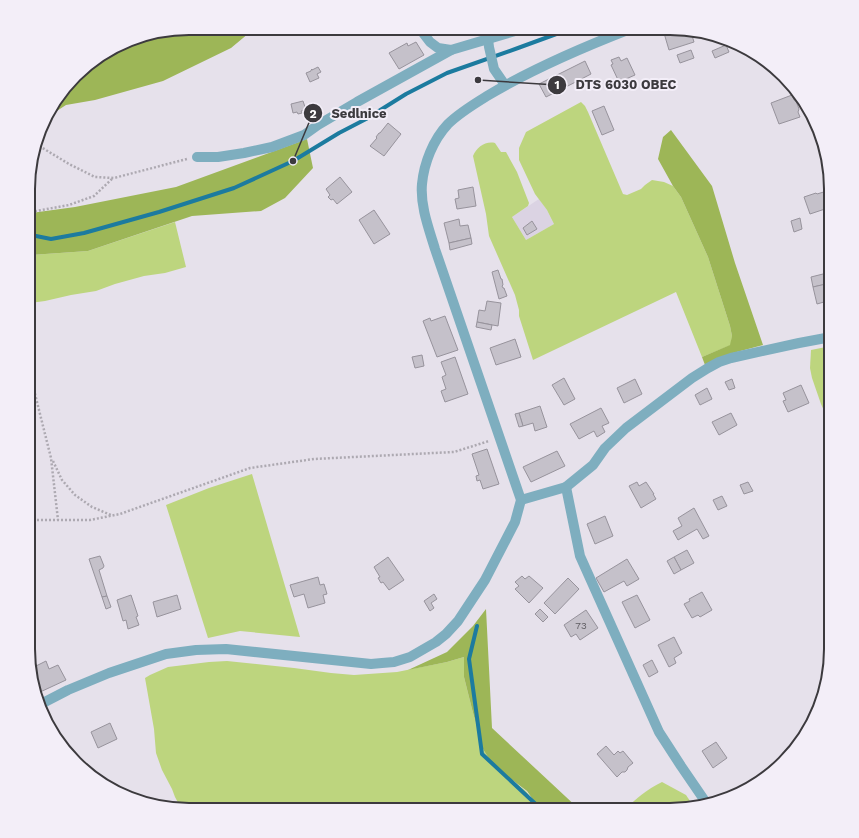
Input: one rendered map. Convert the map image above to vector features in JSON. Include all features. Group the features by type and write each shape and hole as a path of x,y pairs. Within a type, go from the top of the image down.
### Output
{"street":[{"path":"425,35 430,42 438,48 451,50"},
{"path":"197,156 218,157 244,153 272,147 304,135 357,102 451,50 489,43 508,35"},
{"path":"44,702 68,690 109,673 166,654 196,650 226,649 371,664 394,662 410,657 436,642 458,621 485,580 512,529 521,500 425,216 421,195 428,156 433,145 449,123 474,104 505,85 575,50 614,35"},
{"path":"489,43 494,69 505,85"},
{"path":"521,500 566,486 593,465 605,448 626,428 692,378 719,362 731,358 824,338"},
{"path":"566,486 580,556 659,732 704,799"}],"path":[{"path":"41,147 69,164 95,177 114,178 197,156"},
{"path":"35,211 69,205 94,196 114,178"},
{"path":"35,393 52,458 58,520"},
{"path":"35,521 90,520 112,516 250,468 314,459 454,452 499,437"},
{"path":"52,458 62,480 75,494 92,507 112,516"}],"shaded area":[{"path":"539,199 547,210 554,224 526,240 512,217"}],"green space":[{"path":"179,35 247,35 231,48 163,81 95,100 66,105 56,111 73,87 87,73 103,61 139,43"},
{"path":"581,102 588,112 623,194 627,195 641,189 652,180 664,182 673,186 681,197 708,257 730,326 732,336 731,345 702,357 676,292 533,360 519,316 515,295 489,236 486,214 473,156 479,147 488,143 495,143 501,152 506,152 517,172 529,203 528,206 512,217 526,240 554,224 547,210 535,194 519,160 519,148 526,132"},
{"path":"671,130 712,186 735,263 763,345 733,353 705,365 702,357 730,345 732,336 708,257 681,197 658,159 663,137"},
{"path":"307,139 313,168 285,198 261,211 192,216 88,251 35,255 35,212 75,207 176,187"},
{"path":"175,222 186,267 165,273 144,276 96,291 35,302 35,255 88,251"},
{"path":"824,347 824,411 812,378 810,368 811,350"},
{"path":"252,474 300,637 240,631 208,638 166,505 209,488"},
{"path":"486,609 492,728 572,803 535,803 527,791 491,762 483,749 472,709 464,677 464,657 408,670 447,652 473,626"},
{"path":"464,657 464,677 483,749 491,762 526,791 535,803 178,803 162,770 156,753 154,729 145,678 168,667 227,661 354,675 397,672"},
{"path":"662,782 686,795 691,802 632,803 651,788"}],"building":[{"path":"665,35 692,36 694,42 669,50"},
{"path":"416,42 424,55 399,69 389,53 407,43 408,46"},
{"path":"725,45 729,52 715,58 712,51"},
{"path":"691,50 694,58 680,63 677,55"},
{"path":"619,57 621,61 627,58 635,75 619,82 611,65 613,64 611,60"},
{"path":"585,61 591,74 562,89 555,76"},
{"path":"318,67 321,72 317,74 319,78 310,82 306,73"},
{"path":"479,76 481,80 477,83 474,79"},
{"path":"555,76 562,89 546,97 539,84"},
{"path":"792,95 799,109 798,112 800,117 779,124 771,103"},
{"path":"303,101 306,110 301,111 302,113 298,114 297,112 293,113 291,104"},
{"path":"604,106 614,130 602,135 592,111"},
{"path":"388,123 401,134 384,156 370,146"},
{"path":"340,177 352,192 337,204 333,199 331,200 328,197 330,195 326,189"},
{"path":"473,187 476,206 457,209 455,199 459,198 458,190"},
{"path":"824,192 824,209 810,214 804,197"},
{"path":"374,210 390,234 374,244 359,220"},
{"path":"800,218 802,229 794,232 791,221"},
{"path":"459,219 460,226 468,225 471,238 449,243 444,223"},
{"path":"532,221 537,229 527,235 523,228"},
{"path":"471,238 472,244 450,250 449,243"},
{"path":"498,270 502,279 502,286 507,296 499,299 492,272"},
{"path":"824,274 824,285 813,287 811,277"},
{"path":"824,284 824,302 817,304 813,287"},
{"path":"487,301 501,303 498,326 477,322 479,310 485,311"},
{"path":"445,316 458,350 437,357 423,321 430,318 431,321"},
{"path":"477,322 492,325 491,330 476,327"},
{"path":"515,339 521,357 496,365 490,348"},
{"path":"422,355 424,366 415,368 412,357"},
{"path":"455,357 468,394 445,402 441,391 446,389 442,377 446,375 441,362"},
{"path":"564,378 575,399 564,405 552,385"},
{"path":"635,379 642,394 624,403 617,388"},
{"path":"732,379 735,388 729,390 725,382"},
{"path":"801,385 809,403 788,412 783,401 786,400 783,393"},
{"path":"707,388 712,399 700,405 695,395"},
{"path":"540,406 547,427 535,431 533,423 523,426 519,413"},
{"path":"601,408 609,423 602,426 605,432 597,437 594,431 579,439 570,424"},
{"path":"519,413 523,426 519,427 515,414"},
{"path":"731,413 737,425 719,435 712,422"},
{"path":"487,449 499,484 483,489 480,480 477,481 476,476 479,475 472,454"},
{"path":"557,451 565,466 531,482 523,467"},
{"path":"637,482 639,486 646,482 656,499 641,508 629,486"},
{"path":"748,482 753,491 744,494 740,485"},
{"path":"722,496 727,506 718,510 713,500"},
{"path":"694,508 709,536 703,539 697,529 678,540 673,531 682,526 678,518"},
{"path":"605,516 613,536 595,544 587,524"},
{"path":"687,550 694,563 681,570 674,557"},
{"path":"100,556 104,566 99,570 107,596 102,597 89,559"},
{"path":"388,557 404,580 389,590 383,582 381,583 378,578 380,577 374,567"},
{"path":"674,557 681,570 674,574 667,561"},
{"path":"627,559 639,579 627,586 624,581 604,592 596,578"},
{"path":"522,576 525,579 529,576 543,588 529,603 515,589 519,586 515,582"},
{"path":"318,577 320,585 324,584 327,594 323,595 325,603 308,608 304,594 294,597 290,585"},
{"path":"568,578 579,589 555,614 544,603"},
{"path":"702,592 712,610 700,617 698,615 692,618 684,604 690,601 689,599"},
{"path":"434,594 437,599 431,603 434,608 430,611 424,601"},
{"path":"131,595 138,616 136,617 139,625 128,629 126,620 123,621 117,600"},
{"path":"177,595 181,609 157,617 153,602"},
{"path":"637,595 650,620 635,628 622,602"},
{"path":"107,596 111,607 106,609 102,597"},
{"path":"540,609 548,617 543,622 535,614"},
{"path":"586,610 598,628 580,640 576,634 571,637 564,625"},
{"path":"674,637 682,653 674,658 676,663 669,667 658,645"},
{"path":"652,660 658,672 649,677 643,665"},
{"path":"46,661 49,669 58,665 66,680 41,692 36,666"},
{"path":"110,723 117,739 98,748 91,732"},
{"path":"716,742 727,758 713,768 702,751"},
{"path":"606,746 614,755 618,751 620,753 623,751 633,763 625,772 622,772 617,777 597,754"}],"waterway":[{"path":"35,236 51,239 84,233 159,212 234,188 293,161 406,94 447,73 554,35"},
{"path":"477,626 469,659 482,754 534,803"}],"place":[{"name":"DTS 6030 OBEC","path":"478,80"},
{"name":"Sedlnice","path":"293,161"}]}
